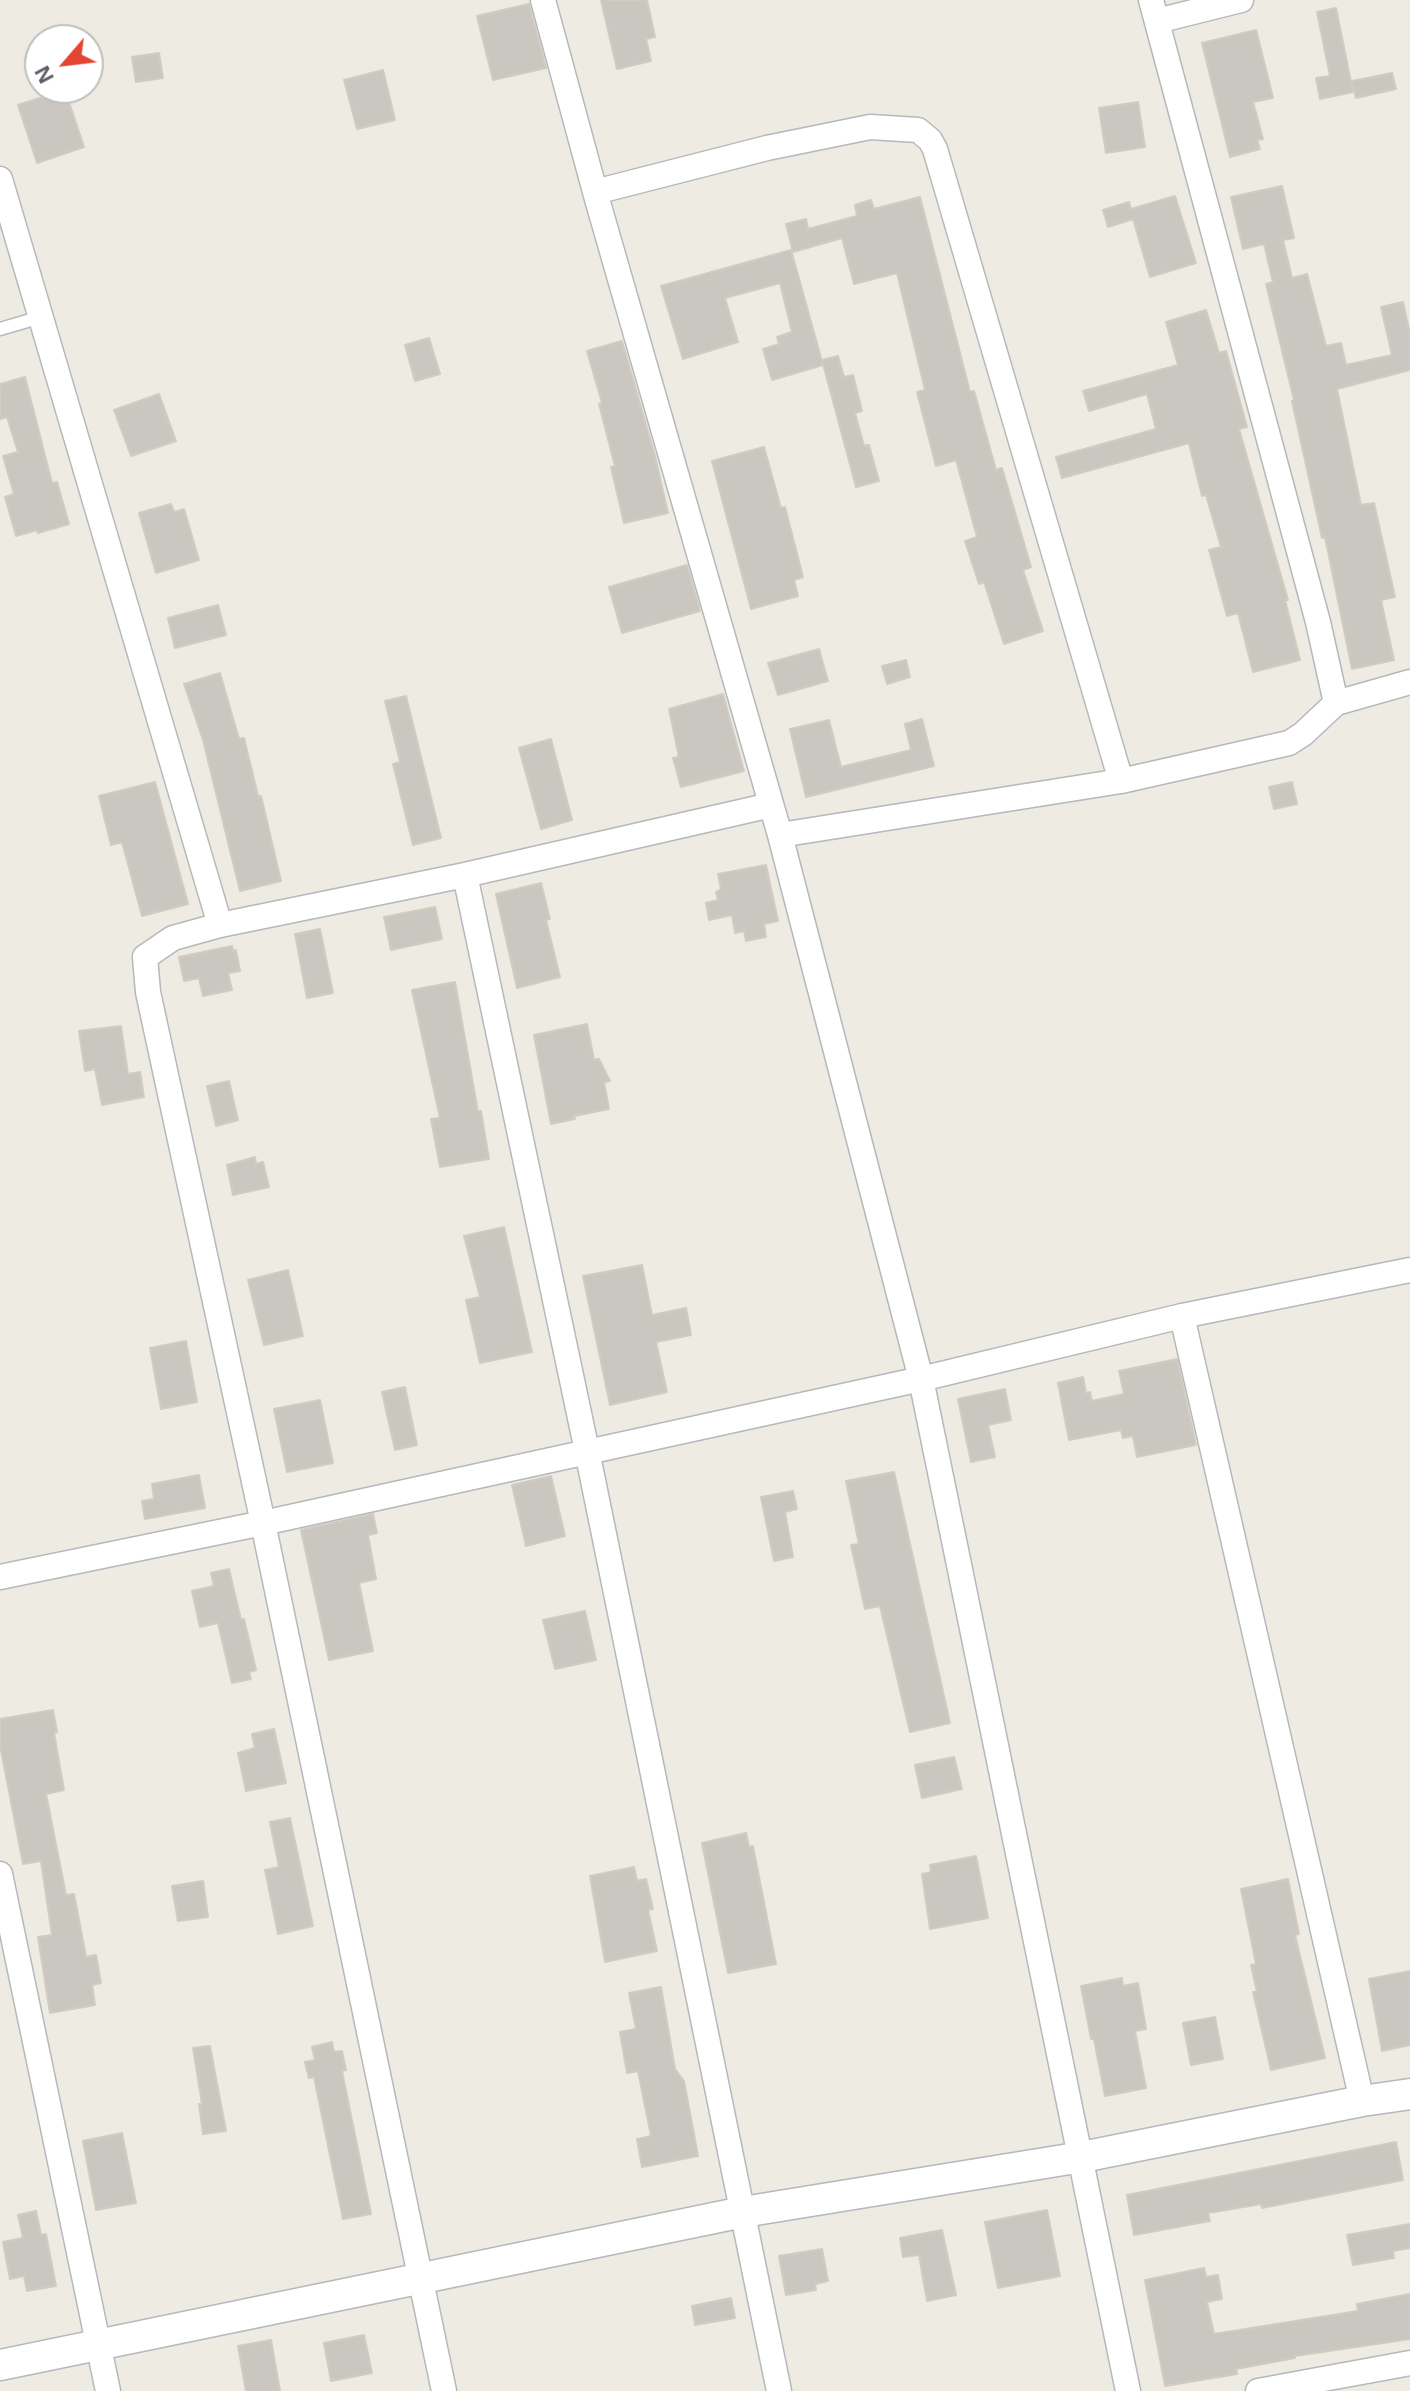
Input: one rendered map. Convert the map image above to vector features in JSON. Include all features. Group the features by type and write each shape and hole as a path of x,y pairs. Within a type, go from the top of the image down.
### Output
{"street":[{"path":"543,0 595,192 780,835 921,1379 1128,2391"},
{"path":"1241,0 1154,11 1314,607 1336,703"},
{"path":"595,192 767,148 870,127 918,130 930,140 1121,781"},
{"path":"0,179 220,925"},
{"path":"780,835 1121,781 1289,743 1336,703 1410,682"},
{"path":"444,2391 263,1523 148,992 145,957 173,938 220,925 465,875 771,805"},
{"path":"465,875 587,1451 779,2391"},
{"path":"0,1577 263,1523 921,1379 1182,1316 1410,1270"},
{"path":"1182,1316 1362,2101"},
{"path":"0,1874 108,2391"},
{"path":"0,2365 743,2212 1082,2157 1410,2094"},
{"path":"1258,2391 1410,2363"}],"lane":[{"path":"0,329 41,317"}],"building":[{"path":"601,0 647,0 655,37 646,39 651,61 617,69"},
{"path":"529,4 546,68 493,80 477,16"},
{"path":"1336,8 1353,92 1320,99 1316,78 1330,76 1317,12"},
{"path":"1256,30 1273,98 1253,102 1263,139 1257,140 1260,149 1230,157 1202,43"},
{"path":"159,53 163,78 136,82 132,57"},
{"path":"383,70 395,120 357,129 344,80"},
{"path":"1392,73 1396,89 1356,98 1352,81"},
{"path":"1138,102 1145,147 1106,153 1099,108"},
{"path":"70,104 84,147 37,163 18,105"},
{"path":"1282,186 1294,238 1283,240 1292,278 1307,274 1326,346 1341,343 1346,365 1392,355 1381,307 1403,302 1410,334 1410,370 1337,389 1361,505 1374,503 1395,597 1381,600 1394,660 1352,669 1325,537 1322,538 1266,284 1273,282 1264,244 1243,249 1231,197"},
{"path":"1175,196 1196,263 1150,277 1133,219 1108,227 1103,210 1129,202 1131,209"},
{"path":"920,197 970,392 974,391 996,470 1002,468 1031,567 1023,570 1043,631 1004,644 984,582 979,584 965,541 977,537 956,460 936,466 917,392 925,390 897,273 854,284 842,238 793,252 786,224 806,219 808,229 857,216 855,205 871,200 874,209"},
{"path":"791,250 823,365 772,380 763,349 779,344 777,337 792,332 780,283 725,298 738,342 683,359 661,286"},
{"path":"1206,310 1219,353 1226,351 1247,427 1239,429 1288,600 1285,600 1300,660 1253,672 1238,613 1227,616 1209,550 1221,547 1206,495 1202,496 1189,443 1062,478 1056,457 1156,429 1147,394 1089,411 1083,391 1178,365 1166,322"},
{"path":"429,338 440,374 415,381 405,345"},
{"path":"622,341 668,513 624,523 611,467 615,466 599,404 602,403 587,351"},
{"path":"838,356 844,377 853,375 862,411 855,413 864,446 869,445 879,481 856,487 822,360"},
{"path":"25,377 52,483 57,482 69,524 16,536 5,497 14,494 3,456 18,452 7,417 0,419 0,384"},
{"path":"159,394 176,441 131,456 114,410"},
{"path":"764,447 781,508 785,507 803,577 794,580 798,596 751,609 712,461"},
{"path":"171,504 174,512 184,509 199,560 156,573 139,513"},
{"path":"687,565 700,611 622,633 609,587"},
{"path":"218,605 226,635 175,648 168,618"},
{"path":"819,649 828,681 778,695 768,663"},
{"path":"906,660 910,677 887,684 882,666"},
{"path":"220,673 239,739 244,738 281,881 240,891 203,740 184,684"},
{"path":"723,694 744,771 681,787 673,758 679,757 669,709"},
{"path":"406,696 441,838 413,845 393,764 400,762 385,701"},
{"path":"922,719 934,766 806,797 790,729 829,720 841,767 911,750 905,724"},
{"path":"551,739 572,820 541,829 519,748"},
{"path":"155,782 188,904 142,916 122,842 111,845 99,796"},
{"path":"1292,782 1297,804 1274,809 1269,787"},
{"path":"766,865 778,921 764,924 766,937 746,941 744,931 735,933 732,915 709,920 706,903 718,900 716,892 721,889 718,874"},
{"path":"541,883 550,919 546,920 560,977 517,988 496,894"},
{"path":"435,907 442,939 391,950 384,917"},
{"path":"320,929 333,993 307,998 295,934"},
{"path":"232,946 233,951 236,950 240,971 228,973 232,990 203,996 199,978 184,981 179,957"},
{"path":"455,982 489,1159 440,1167 431,1119 440,1118 412,990"},
{"path":"587,1024 594,1060 599,1059 610,1081 604,1082 609,1109 551,1124 534,1035"},
{"path":"121,1026 128,1074 140,1072 144,1097 102,1105 95,1069 85,1071 79,1031"},
{"path":"229,1081 238,1120 216,1126 207,1086"},
{"path":"255,1157 256,1164 263,1162 269,1187 233,1195 227,1165"},
{"path":"504,1227 532,1352 480,1363 466,1300 480,1297 464,1236"},
{"path":"642,1265 652,1315 686,1308 691,1335 656,1342 667,1392 610,1405 583,1276"},
{"path":"288,1270 303,1336 264,1345 248,1280"},
{"path":"186,1341 197,1402 161,1409 150,1348"},
{"path":"1177,1359 1196,1445 1137,1457 1133,1436 1123,1438 1121,1430 1069,1440 1058,1383 1083,1377 1086,1393 1090,1392 1092,1401 1124,1394 1119,1371"},
{"path":"405,1387 417,1445 395,1450 382,1392"},
{"path":"1005,1389 1011,1420 988,1425 995,1457 971,1462 958,1399"},
{"path":"320,1400 333,1463 287,1472 274,1409"},
{"path":"894,1472 950,1723 910,1732 880,1606 865,1609 851,1545 859,1544 846,1481"},
{"path":"199,1475 205,1508 145,1519 142,1501 154,1499 152,1484"},
{"path":"551,1476 565,1536 526,1546 512,1485"},
{"path":"793,1491 797,1509 785,1512 793,1557 774,1561 761,1497"},
{"path":"373,1514 377,1533 368,1535 376,1579 359,1583 373,1651 329,1660 301,1530"},
{"path":"229,1569 256,1670 249,1672 251,1679 232,1683 218,1623 200,1627 192,1591 214,1586 211,1573"},
{"path":"585,1611 596,1660 555,1669 543,1620"},
{"path":"53,1710 64,1790 46,1794 66,1895 74,1894 86,1957 96,1955 101,1983 92,1985 95,2005 50,2013 38,1937 52,1935 41,1861 23,1864 0,1745 0,1719"},
{"path":"274,1729 286,1783 246,1791 238,1753 255,1748 252,1734"},
{"path":"954,1757 962,1789 922,1798 915,1765"},
{"path":"290,1818 313,1926 278,1934 265,1870 279,1867 270,1822"},
{"path":"746,1833 749,1847 753,1846 776,1964 728,1973 702,1843"},
{"path":"976,1856 988,1918 930,1929 922,1874 931,1872 930,1865"},
{"path":"634,1867 637,1881 646,1879 653,1909 648,1910 657,1951 605,1962 590,1876"},
{"path":"1288,1879 1299,1934 1295,1935 1325,2058 1271,2070 1253,1992 1257,1992 1251,1965 1256,1964 1241,1889"},
{"path":"203,1881 208,1917 178,1921 172,1886"},
{"path":"1410,1971 1410,2045 1382,2051 1369,1979"},
{"path":"1122,1978 1123,1986 1138,1983 1146,2029 1135,2031 1146,2088 1105,2096 1081,1986"},
{"path":"661,1987 675,2069 684,2081 698,2156 642,2167 637,2139 651,2136 638,2071 627,2073 620,2032 636,2029 629,1993"},
{"path":"1215,2017 1223,2059 1191,2065 1183,2023"},
{"path":"332,2042 334,2052 342,2051 346,2070 342,2071 371,2214 343,2219 314,2077 309,2078 305,2062 315,2060 312,2047"},
{"path":"210,2046 226,2131 203,2134 199,2104 202,2104 193,2048"},
{"path":"122,2133 136,2203 96,2210 83,2141"},
{"path":"1396,2142 1403,2180 1262,2208 1261,2204 1208,2213 1210,2221 1134,2235 1127,2195"},
{"path":"1047,2210 1060,2276 998,2288 985,2222"},
{"path":"36,2211 41,2235 46,2234 56,2286 27,2291 24,2276 10,2279 3,2242 23,2238 18,2215"},
{"path":"1410,2224 1410,2248 1393,2251 1394,2258 1353,2265 1347,2235"},
{"path":"942,2230 956,2295 927,2301 919,2255 903,2257 900,2238"},
{"path":"822,2249 828,2281 815,2284 816,2290 786,2295 779,2256"},
{"path":"1204,2268 1206,2277 1218,2275 1222,2299 1207,2302 1214,2334 1358,2311 1357,2304 1410,2294 1410,2339 1295,2356 1236,2369 1237,2374 1165,2386 1145,2280"},
{"path":"731,2298 735,2318 695,2325 692,2306"},
{"path":"364,2335 372,2373 331,2381 324,2343"},
{"path":"271,2340 280,2391 246,2391 238,2346"}]}
